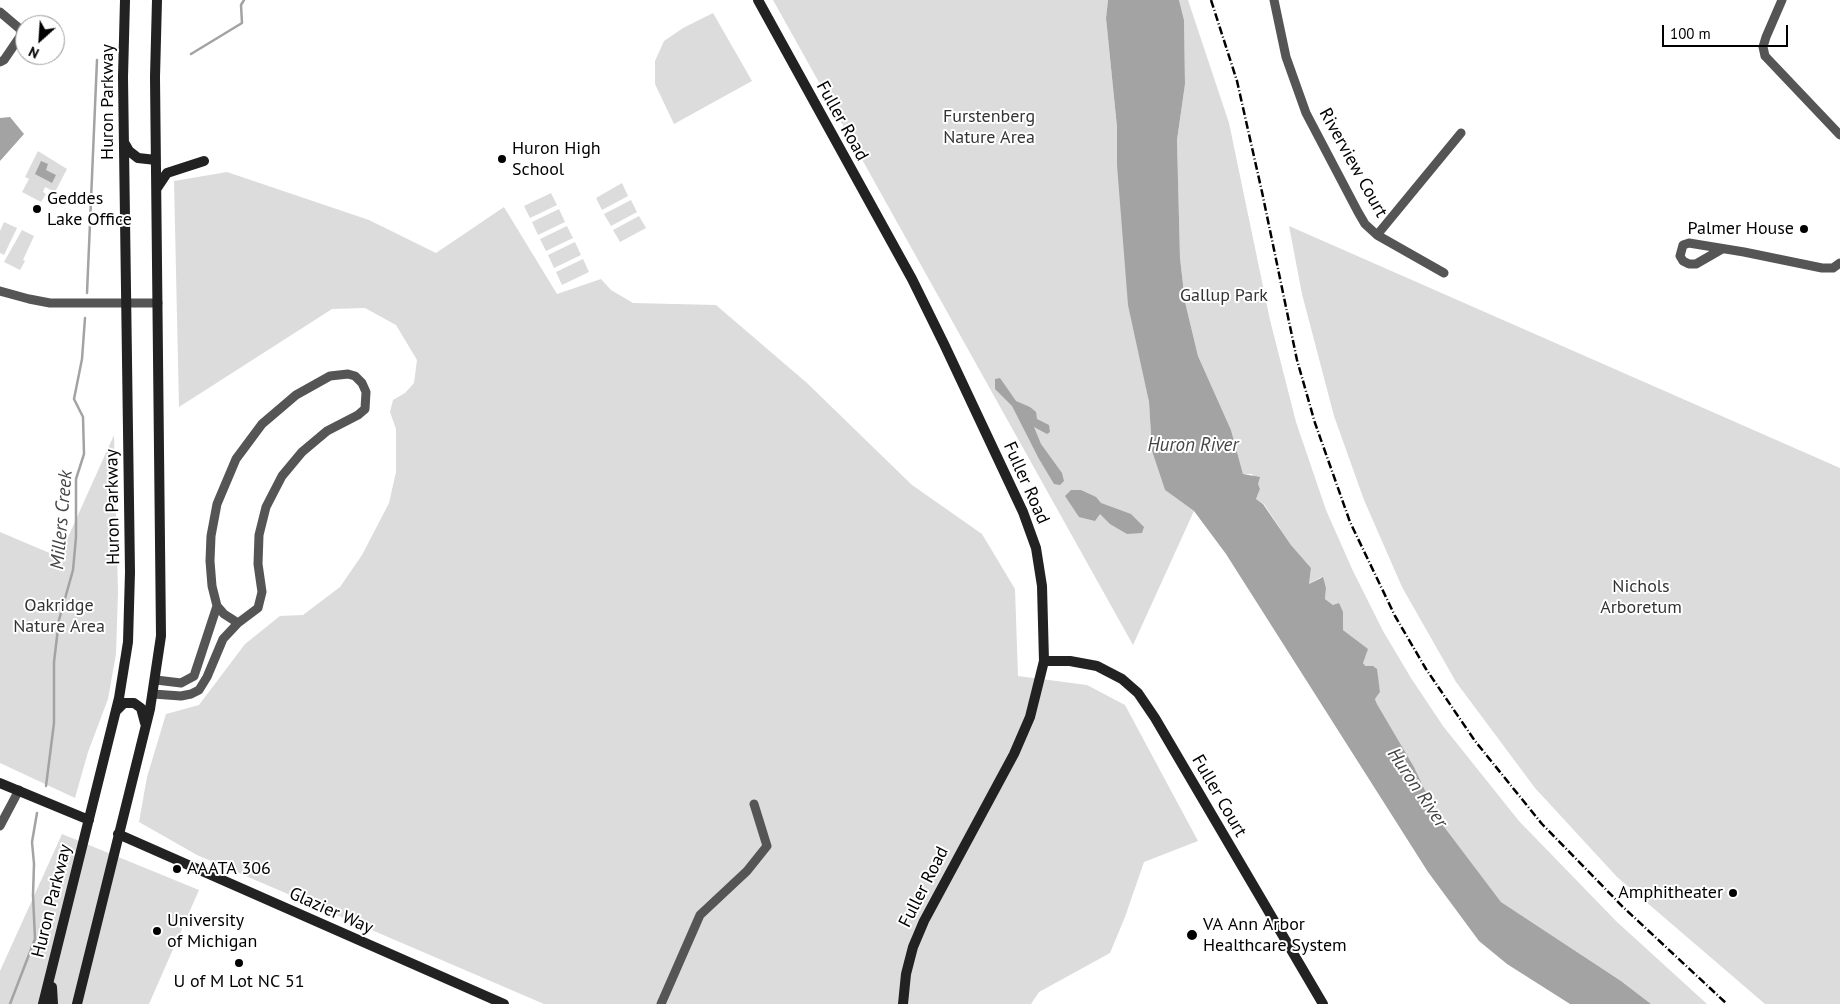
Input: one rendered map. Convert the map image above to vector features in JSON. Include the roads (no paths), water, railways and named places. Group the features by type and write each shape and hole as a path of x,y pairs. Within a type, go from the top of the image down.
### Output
{"main road":[{"name":"Huron Parkway","path":"43,1004 116,712 124,672 130,617 124,143 125,0"},
{"path":"77,1004 153,694 162,612 156,160 157,0"},
{"name":"Fuller Road","path":"758,0 912,279 1023,512 1036,548 1042,586 1044,661 1030,717 1014,754 924,921 911,956 903,1004"},
{"path":"124,143 129,151 138,158 156,160"},
{"path":"157,189 167,173 204,161"},
{"name":"Fuller Court","path":"1044,661 1070,661 1098,666 1122,679 1138,694 1155,718 1323,1004"},
{"path":"116,712 124,702 134,703 143,712 146,724"},
{"path":"0,783 89,820"},
{"name":"Glazier Way","path":"118,834 504,1004"},
{"path":"53,1004 51,997 54,961"}],"street":[{"name":"Riverview Court","path":"1274,0 1286,57 1306,113 1365,224 1378,235 1444,273"},
{"path":"1782,0 1766,37 1763,47 1765,56 1773,67 1840,135"},
{"path":"0,12 20,30 21,35 4,60 0,62"},
{"path":"1378,235 1461,133"},
{"path":"1722,249 1822,268 1833,268 1840,263"},
{"path":"0,291 28,300 50,303 158,303"},
{"path":"153,694 181,696 199,690 207,677 223,639 238,623 253,614 262,601 258,564 259,535 266,506 273,490 288,467 310,444 327,431 358,415 365,409 366,392 362,383 355,376 348,374 330,376 296,395 262,424 236,460 217,504 211,536 210,570 217,606 194,676 181,683 156,680"},
{"path":"217,606 224,614 238,623"},
{"path":"0,824 18,790"},
{"path":"661,1004 700,915 747,871 767,846 754,804"}],"water":[{"name":"Huron River","path":"1108,0 1179,0 1184,20 1185,84 1177,140 1180,258 1185,302 1198,356 1231,430 1243,474 1260,477 1258,484 1260,489 1256,499 1263,504 1291,545 1311,568 1309,584 1323,577 1326,588 1325,599 1333,605 1339,603 1343,612 1343,630 1368,649 1363,663 1365,666 1373,666 1377,669 1380,692 1375,699 1377,704 1414,767 1439,820 1501,902 1621,981 1651,1004 1570,1004 1507,964 1479,941 1428,872 1226,554 1194,511 1165,490 1152,451 1149,402 1128,305 1117,165 1117,127 1106,18"},
{"path":"10,117 24,134 0,161 0,118"},
{"path":"41,161 48,164 46,170 56,175 52,183 35,174"},
{"path":"1000,378 1016,401 1030,407 1036,412 1037,419 1049,425 1050,432 1047,434 1034,427 1041,444 1062,473 1064,481 1060,485 1054,484 1012,406 995,389 995,379"},
{"path":"1071,490 1081,490 1096,497 1101,503 1131,514 1144,527 1142,533 1127,534 1110,524 1100,514 1095,521 1079,517 1065,496"}],"waterway":[{"name":"Millers Creek","path":"191,54 242,23 241,5 244,0"},
{"name":"Millers Creek","path":"87,293 97,60"},
{"name":"Millers Creek","path":"46,786 54,723 54,662 59,620 73,570 76,537 76,479 84,454 83,417 74,399 82,359 85,318"},
{"name":"Millers Creek","path":"10,1004 35,939 32,842 37,813"}],"railway":[{"path":"1211,0 1237,81 1297,360 1315,423 1350,522 1395,616 1426,669 1475,741 1542,824 1623,907 1727,1004"}],"place":[{"name":"Huron High School","path":"502,159"},
{"name":"Geddes Lake Office","path":"37,209"},
{"name":"Palmer House","path":"1804,229"},
{"name":"AAATA 306","path":"177,869"},
{"name":"Amphitheater","path":"1733,893"},
{"name":"University of Michigan","path":"157,931"},
{"name":"VA Ann Arbor Healthcare System","path":"1192,935"},
{"name":"U of M Lot NC 51","path":"239,963"}],"park label":[{"name":"Furstenberg Nature Area","path":"989,127"},
{"name":"Gallup Park","path":"1224,296"},
{"name":"Nichols Arboretum","path":"1641,597"},
{"name":"Oakridge Nature Area","path":"59,616"}]}
